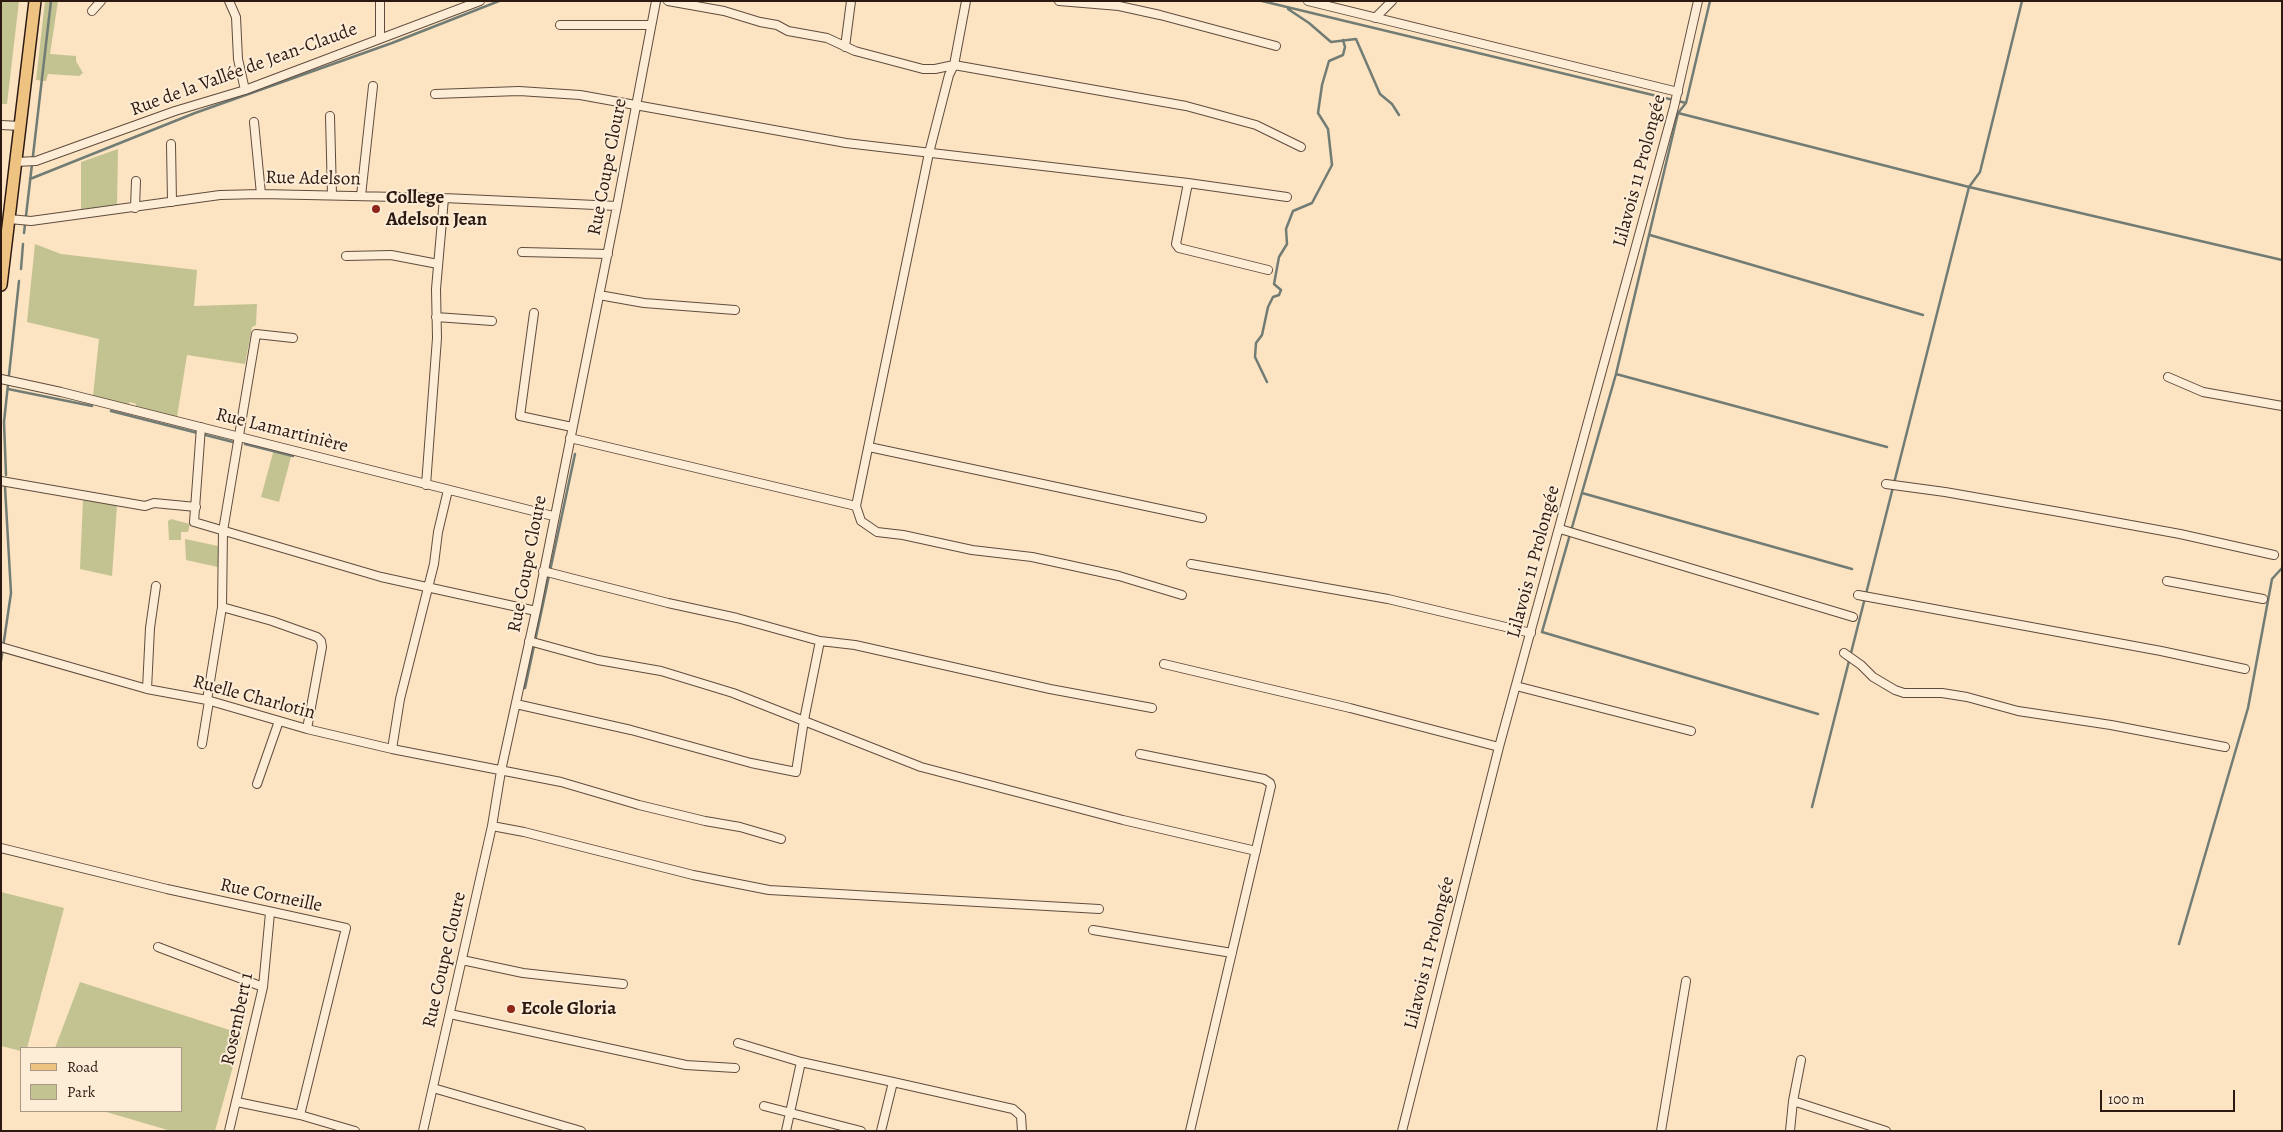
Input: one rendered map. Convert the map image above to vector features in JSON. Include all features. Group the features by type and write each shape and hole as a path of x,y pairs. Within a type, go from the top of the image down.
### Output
{"main road":[{"path":"1,285 3,255 14,219 21,162 20,126 35,1"}],"street":[{"path":"92,12 101,1"},
{"path":"229,1 236,17 238,59 245,90"},
{"path":"380,1 380,38"},
{"name":"Rue de la Vallée de Jean-Claude","path":"21,162 36,160 127,130 175,110 245,90 480,1"},
{"name":"Rue Coupe Cloure","path":"423,1131 492,826 501,771 536,611 608,254 656,1"},
{"path":"668,1 724,11 777,25 788,31 828,38 845,47 923,69 935,69 954,65 1186,106 1256,125 1300,147"},
{"path":"845,47 851,1"},
{"path":"966,1 954,65 950,72 929,153 856,506 861,521 877,532 903,535 972,550 1032,557 1119,576 1182,595"},
{"path":"1058,1 1120,6 1276,46"},
{"path":"1308,1 1678,92"},
{"path":"1375,18 1392,1"},
{"name":"Lilavois 11 Prolongée","path":"1402,1131 1499,747 1678,92 1698,1"},
{"path":"560,25 651,25"},
{"path":"361,196 373,86"},
{"path":"435,94 519,91 580,95 846,143 1188,183 1287,197"},
{"path":"330,116 332,195"},
{"path":"254,122 261,194"},
{"path":"1,125 20,126"},
{"path":"171,144 172,202"},
{"path":"135,208 136,182"},
{"path":"1188,183 1176,244 1179,248 1268,270"},
{"name":"Rue Adelson","path":"14,219 31,221 220,195 261,194 444,198 617,206"},
{"path":"426,485 435,373 436,289 444,198"},
{"path":"522,252 608,254"},
{"path":"346,256 392,256 438,264"},
{"path":"599,295 644,303 734,310"},
{"path":"534,313 520,416 572,427"},
{"path":"436,317 492,320"},
{"path":"202,744 222,607 223,531 256,334 293,338"},
{"path":"2168,377 2203,392 2282,406"},
{"name":"Rue Lamartinière","path":"8,380 201,432 239,436 554,516"},
{"path":"201,432 194,522 381,577 536,611"},
{"path":"570,438 856,506"},
{"path":"869,447 1202,518"},
{"path":"1,481 145,506 154,503 196,507"},
{"path":"1886,484 2074,514 2180,534 2274,555"},
{"path":"392,749 400,698 434,564 438,532 448,490"},
{"path":"1560,529 1853,617"},
{"path":"1191,564 1388,599 1531,633"},
{"path":"543,571 668,603 737,618 820,641 854,645 1050,689 1152,708"},
{"path":"2167,581 2263,599"},
{"path":"147,688 150,628 156,586"},
{"path":"1858,595 2151,649 2245,669"},
{"path":"222,607 272,621 316,637 321,641 322,647 307,729"},
{"path":"529,641 598,660 660,671 733,693 921,767 1122,820 1256,850"},
{"path":"516,704 631,730 751,763 796,772 804,720 820,641"},
{"name":"Ruelle Charlotin","path":"1,646 147,688 208,701 307,729 392,749 561,782 639,805 705,822 740,827 781,839"},
{"path":"1844,653 1861,665 1873,677 1904,693 1942,693 1967,697 2018,711 2111,725 2225,747"},
{"path":"1164,664 1350,708 1499,747"},
{"path":"1516,686 1691,732"},
{"path":"257,784 279,721"},
{"path":"1140,754 1268,781 1270,791 1190,1131"},
{"path":"492,826 524,832 693,876 769,890 1099,910"},
{"name":"Rue Corneille","path":"1,848 270,913 346,928 300,1115"},
{"name":"Rosembert 1","path":"230,1131 263,987 270,913"},
{"path":"1093,930 1232,953"},
{"path":"158,947 263,987"},
{"path":"462,960 533,974 623,984"},
{"path":"1661,1131 1686,981"},
{"path":"450,1014 686,1065 735,1068"},
{"path":"738,1043 801,1062 1012,1109 1021,1116 1022,1131"},
{"path":"1790,1131 1793,1101 1801,1060"},
{"path":"786,1131 801,1062"},
{"path":"881,1131 893,1082"},
{"path":"433,1088 581,1131"},
{"path":"1793,1101 1886,1131"},
{"path":"237,1102 300,1115 355,1131"},
{"path":"764,1106 861,1131"}],"green space":[{"path":"1,1 19,1 7,104 1,104"},
{"path":"45,1 58,1 50,54 76,56 76,61 83,73 79,76 48,74 46,81 36,80"},
{"path":"118,149 117,207 81,211 81,162"},
{"path":"35,244 61,254 197,270 194,306 257,304 256,325 252,327 245,364 187,355 177,417 136,406 136,404 130,402 128,405 93,396 99,339 27,322"},
{"path":"274,449 292,453 279,502 261,497"},
{"path":"83,500 117,505 112,576 80,569"},
{"path":"171,519 190,524 188,532 181,532 181,540 169,540 168,521"},
{"path":"185,539 218,546 218,567 186,560"},
{"path":"1,892 64,908 27,1047 20,1047 20,1051 1,1046"},
{"path":"80,982 242,1034 215,1131 171,1131 106,1112 182,1112 182,1047 55,1047"}],"waterway":[{"path":"24,233 51,1"},
{"path":"30,179 195,113 392,43 499,1"},
{"path":"1262,1 1686,103"},
{"path":"1710,1 1686,103 1678,113 1616,374 1542,632 1818,714"},
{"path":"1812,807 1969,187 1980,172 2022,1"},
{"path":"1288,9 1309,23 1331,42 1356,39 1380,94 1392,104 1399,115"},
{"path":"1267,382 1255,357 1256,343 1262,335 1268,307 1273,297 1279,295 1281,290 1274,284 1279,257 1287,244 1286,229 1293,211 1312,203 1332,165 1328,129 1318,113 1322,85 1329,61 1343,55 1345,47 1343,40"},
{"path":"1678,113 1969,187 2282,260"},
{"path":"1650,235 1923,315"},
{"path":"21,269 23,244"},
{"path":"6,475 4,422 19,281"},
{"path":"1616,374 1887,447"},
{"path":"8,389 92,406"},
{"path":"111,411 233,442"},
{"path":"245,444 293,456"},
{"path":"525,688 575,454"},
{"path":"1,661 11,593 5,487"},
{"path":"1582,493 1852,569"},
{"path":"2179,944 2248,708 2272,579 2282,568"}],"place":[{"name":"College Adelson Jean","path":"376,209"},
{"name":"Ecole Gloria","path":"511,1009"}]}
